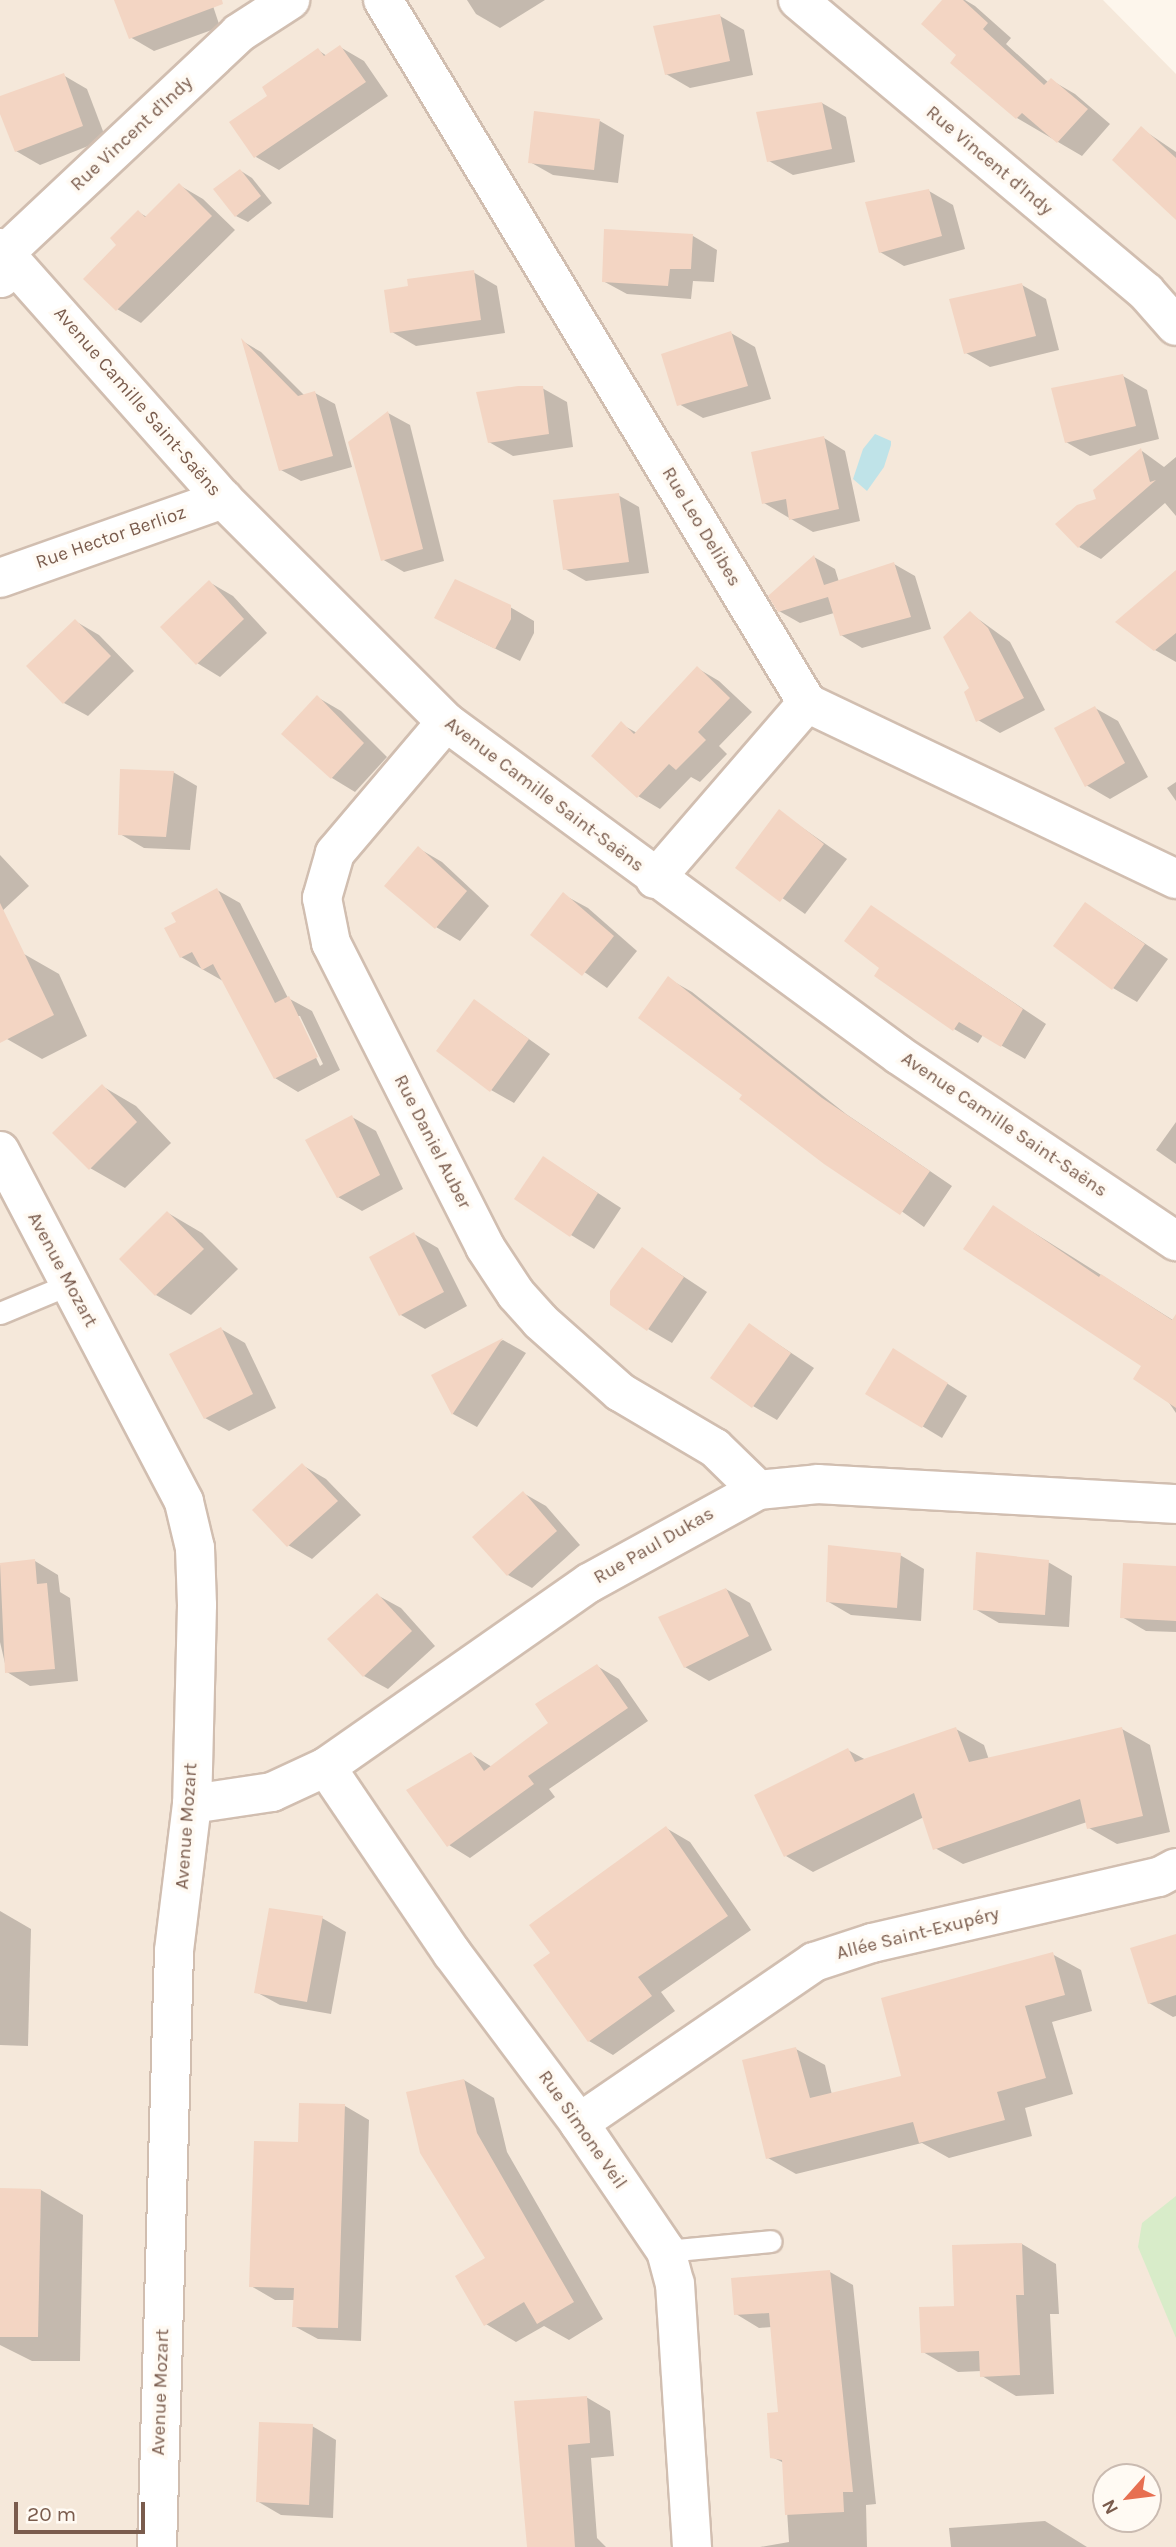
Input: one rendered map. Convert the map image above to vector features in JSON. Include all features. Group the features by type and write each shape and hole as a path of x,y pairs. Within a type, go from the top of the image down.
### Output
{"street":[{"name":"Rue Vincent d'Indy","path":"2,262 239,33 290,0"},
{"name":"Rue Leo Delibes","path":"383,0 807,703"},
{"name":"Rue Vincent d'Indy","path":"798,0 1146,292 1176,326"},
{"name":"Avenue Camille Saint-Saëns","path":"2,262 223,499 446,722 655,879 899,1055 1176,1241"},
{"name":"Rue Hector Berlioz","path":"0,578 223,499"},
{"path":"655,879 807,703 1176,879"},
{"name":"Rue Daniel Auber","path":"446,722 335,853 322,898 331,943 485,1247 516,1294 540,1321 620,1392 715,1448 758,1490"},
{"name":"Avenue Mozart","path":"0,1151 184,1502 194,1548 197,1605 191,1804 174,1951 157,2547"},
{"name":"Rue Paul Dukas","path":"191,1804 272,1792 326,1767 589,1583 758,1490 818,1484 1176,1504"},
{"name":"Rue Simone Veil","path":"326,1767 452,1953 579,2123 666,2250 675,2284 692,2547"},
{"name":"Allée Saint-Exupéry","path":"579,2123 814,1962 872,1943 1159,1877 1176,1868"}],"lane":[{"path":"0,1313 70,1284"},
{"path":"666,2250 771,2241"}],"shaded area":[{"path":"0,0 1103,0 1176,74 1176,2547 0,2547"}],"green space":[{"path":"1176,2196 1176,2338 1138,2247 1142,2223"}],"water":[{"path":"875,434 891,441 891,445 884,467 867,491 853,479 863,449"}],"building":[{"path":"114,0 222,0 223,4 129,39"},
{"path":"942,0 963,0 988,23 983,29 1044,85 1051,78 1088,109 1057,143 1022,113 1016,119 950,63 956,55 921,24"},
{"path":"720,14 730,61 665,75 653,26"},
{"path":"340,45 366,82 254,158 229,122 267,96 262,87 279,75 318,48 324,56"},
{"path":"64,73 83,126 15,152 0,114 0,96"},
{"path":"822,102 832,149 767,162 756,112"},
{"path":"534,111 600,119 594,170 528,163"},
{"path":"1141,126 1176,158 1176,220 1112,160"},
{"path":"240,169 261,196 235,217 213,189"},
{"path":"179,183 212,216 116,311 83,279 116,245 110,238 138,210 145,217"},
{"path":"929,189 942,236 879,253 865,202"},
{"path":"604,229 693,234 691,269 670,269 668,286 602,282"},
{"path":"474,270 481,320 390,333 384,290 408,286 407,279"},
{"path":"1022,283 1036,336 964,354 949,299"},
{"path":"731,331 748,386 677,406 661,354"},
{"path":"241,338 298,396 315,391 333,456 279,471"},
{"path":"1123,374 1136,426 1065,443 1051,388"},
{"path":"518,386 543,386 549,434 488,443 476,392"},
{"path":"388,411 423,549 381,561 348,442"},
{"path":"824,436 839,509 789,520 786,499 762,504 751,452"},
{"path":"1141,448 1150,482 1156,480 1078,548 1055,524 1077,505 1096,499 1093,490"},
{"path":"619,493 629,562 563,570 553,500"},
{"path":"814,555 824,585 894,562 911,617 840,636 828,597 778,612 768,596"},
{"path":"1176,570 1176,633 1154,651 1115,622"},
{"path":"455,579 511,605 511,619 495,649 434,618"},
{"path":"209,580 244,619 196,665 160,627"},
{"path":"970,611 988,628 1024,698 976,722 964,692 969,688 943,637"},
{"path":"75,619 111,656 63,704 26,666"},
{"path":"697,666 730,698 698,732 706,740 676,770 669,764 637,798 591,756 621,721 634,734"},
{"path":"317,695 364,743 331,779 281,734"},
{"path":"1095,706 1125,763 1085,787 1054,728"},
{"path":"120,769 174,771 166,837 118,835"},
{"path":"779,809 824,844 780,902 735,868"},
{"path":"418,846 467,891 435,929 384,886"},
{"path":"217,888 275,1003 289,996 318,1057 274,1079 213,964 202,970 192,952 180,958 164,928 176,922 171,913"},
{"path":"563,892 614,936 582,976 530,935"},
{"path":"1085,902 1145,944 1112,990 1053,946"},
{"path":"0,903 54,1015 0,1043"},
{"path":"871,905 1023,1009 1001,1047 959,1022 953,1031 874,976 879,968 844,941"},
{"path":"668,976 822,1098 930,1171 900,1215 824,1164 739,1099 742,1095 638,1018"},
{"path":"474,999 529,1039 490,1092 436,1051"},
{"path":"102,1084 137,1122 89,1170 52,1133"},
{"path":"352,1115 380,1175 337,1198 305,1140"},
{"path":"543,1156 598,1193 570,1237 514,1199"},
{"path":"993,1205 1099,1277 1101,1274 1172,1320 1176,1314 1176,1408 1133,1379 1141,1366 963,1249"},
{"path":"167,1211 204,1249 155,1296 119,1259"},
{"path":"414,1232 444,1292 399,1316 369,1257"},
{"path":"642,1247 684,1277 647,1331 610,1305 610,1291"},
{"path":"749,1323 791,1353 752,1408 710,1378"},
{"path":"221,1327 253,1394 204,1419 169,1354"},
{"path":"503,1338 452,1415 431,1375"},
{"path":"893,1348 948,1383 922,1428 865,1394"},
{"path":"302,1463 338,1501 287,1547 252,1510"},
{"path":"523,1491 557,1531 507,1576 472,1537"},
{"path":"828,1545 901,1553 897,1608 826,1602"},
{"path":"976,1552 1049,1560 1045,1615 973,1610"},
{"path":"35,1559 37,1584 47,1583 55,1669 5,1673 0,1563"},
{"path":"1123,1563 1176,1566 1176,1621 1120,1618"},
{"path":"726,1588 749,1636 684,1668 658,1617"},
{"path":"377,1593 412,1631 363,1677 327,1639"},
{"path":"597,1664 628,1708 528,1776 534,1784 447,1847 406,1790 471,1752 484,1771 548,1723 535,1704"},
{"path":"956,1727 969,1762 1122,1727 1143,1816 1087,1829 1080,1799 933,1850 914,1793 784,1857 754,1795 848,1748 855,1762"},
{"path":"666,1826 728,1916 638,1977 652,1996 588,2042 533,1965 550,1953 529,1925"},
{"path":"269,1908 323,1916 307,2002 254,1993"},
{"path":"1176,1934 1176,1995 1148,2004 1130,1948"},
{"path":"1053,1952 1065,1995 1025,2006 1046,2078 997,2092 1005,2120 919,2143 913,2122 766,2159 742,2060 796,2047 810,2098 901,2076 881,1998"},
{"path":"464,2079 477,2133 574,2302 537,2324 524,2302 484,2326 455,2276 485,2258 420,2153 406,2092"},
{"path":"299,2103 345,2104 338,2328 292,2327 294,2288 249,2287 254,2141 298,2142"},
{"path":"0,2188 41,2189 38,2337 0,2337"},
{"path":"1022,2243 1024,2295 1016,2295 1020,2375 980,2377 979,2351 921,2353 919,2307 954,2306 952,2245"},
{"path":"830,2270 853,2492 843,2492 844,2512 785,2515 782,2460 770,2458 767,2413 778,2412 769,2313 734,2315 731,2278"},
{"path":"587,2396 590,2443 568,2445 575,2547 527,2547 514,2401"},
{"path":"259,2422 313,2424 309,2505 256,2502"}]}
